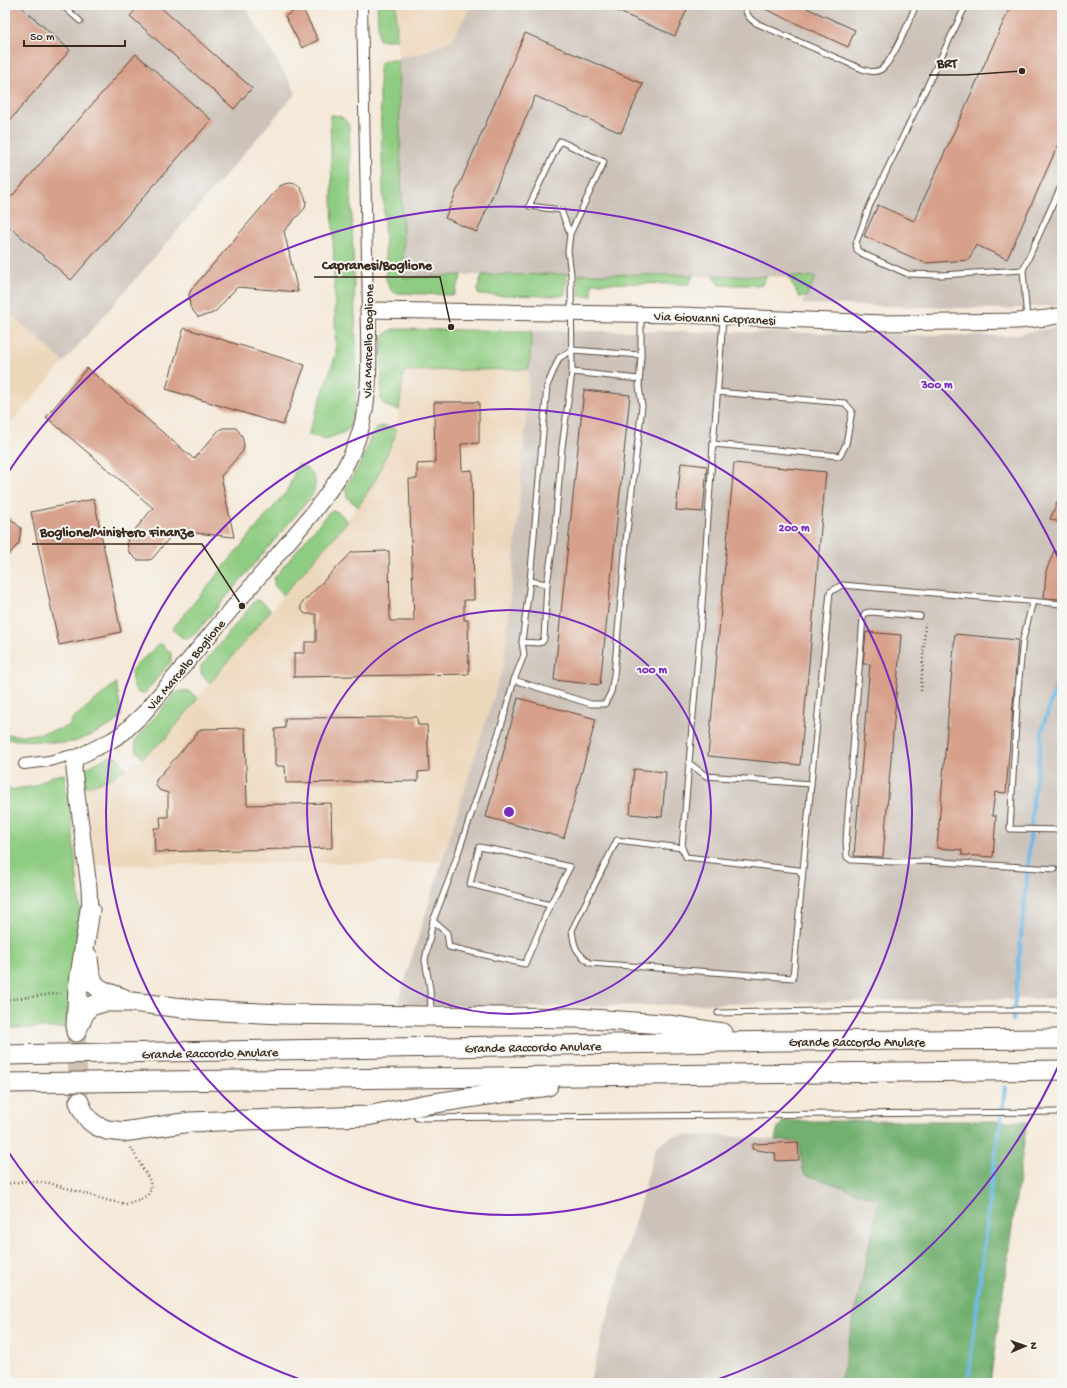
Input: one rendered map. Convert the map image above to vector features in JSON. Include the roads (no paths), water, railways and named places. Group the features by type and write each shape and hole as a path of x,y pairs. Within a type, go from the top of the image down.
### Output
{"highway":[{"path":"90,910 88,956 90,976 97,988 103,992 132,1002"},
{"path":"90,910 76,1006 76,1032 86,1010 91,1006 104,1002 132,1002 208,1010 282,1014 556,1017 608,1020 662,1024 777,1041"},
{"name":"Grande Raccordo Anulare","path":"5,1055 777,1041 1062,1039"},
{"path":"5,1082 1062,1070"},
{"path":"79,1102 90,1121 97,1126 107,1130 123,1132 190,1122 367,1116 422,1105 617,1075"}],"street":[{"name":"Via Marcello Boglione","path":"24,764 50,761 72,755 78,757 123,733 144,713 307,520 337,481 354,449 365,414 369,374 362,5"},
{"name":"Via Giovanni Capranesi","path":"368,310 681,315 723,318 883,323 1027,320 1062,315"},
{"path":"78,757 74,765 74,770 88,880 90,910"}],"lane":[{"path":"62,5 80,21"},
{"path":"745,5 745,13 756,23 862,70 874,72 880,70 889,61 916,5"},
{"path":"966,5 870,205 856,243 857,250 908,274 941,275 1023,270"},
{"path":"522,642 538,644 544,639 547,584 555,531 562,447 572,372 571,268 568,251 570,234 604,162 560,141 529,206 561,210 570,234"},
{"path":"1027,320 1023,270 1062,184"},
{"path":"514,680 591,704 605,704 611,692 614,675 627,532 642,406 639,386 642,315"},
{"path":"723,318 702,612 682,848 686,857 799,870 803,876"},
{"path":"431,1015 430,989 425,960 433,921 450,877 500,727 514,680 524,655 522,642 530,581 547,386 559,358 572,350 641,355"},
{"path":"572,372 640,379"},
{"path":"714,444 840,456 846,444 852,411 845,403 717,392"},
{"path":"530,581 547,584"},
{"path":"682,848 617,840 572,930 573,942 579,954 590,963 793,978 830,592 842,585 1062,604"},
{"path":"1033,601 1024,639 1021,660 1010,829 1062,830"},
{"path":"920,616 870,612 865,614 863,617 846,840 847,857 852,860 894,862 926,861 1056,869"},
{"path":"689,763 706,776 811,784"},
{"path":"433,921 448,933 449,947 525,964 550,905 570,867 479,847 470,884 550,905"},
{"path":"718,1013 884,1010 1062,1010"},
{"path":"417,1118 1062,1112"}],"waterway":[{"path":"1013,1020 1033,801 1043,726 1062,669"},
{"path":"968,1383 993,1168 1005,1087"}],"tunnel":[{"path":"76,1032 79,1102"}],"place":[{"name":"BRT","path":"1022,71"},
{"name":"Capranesi/Boglione","path":"451,327"},
{"name":"Boglione/Ministero Finanze","path":"242,606"}]}
